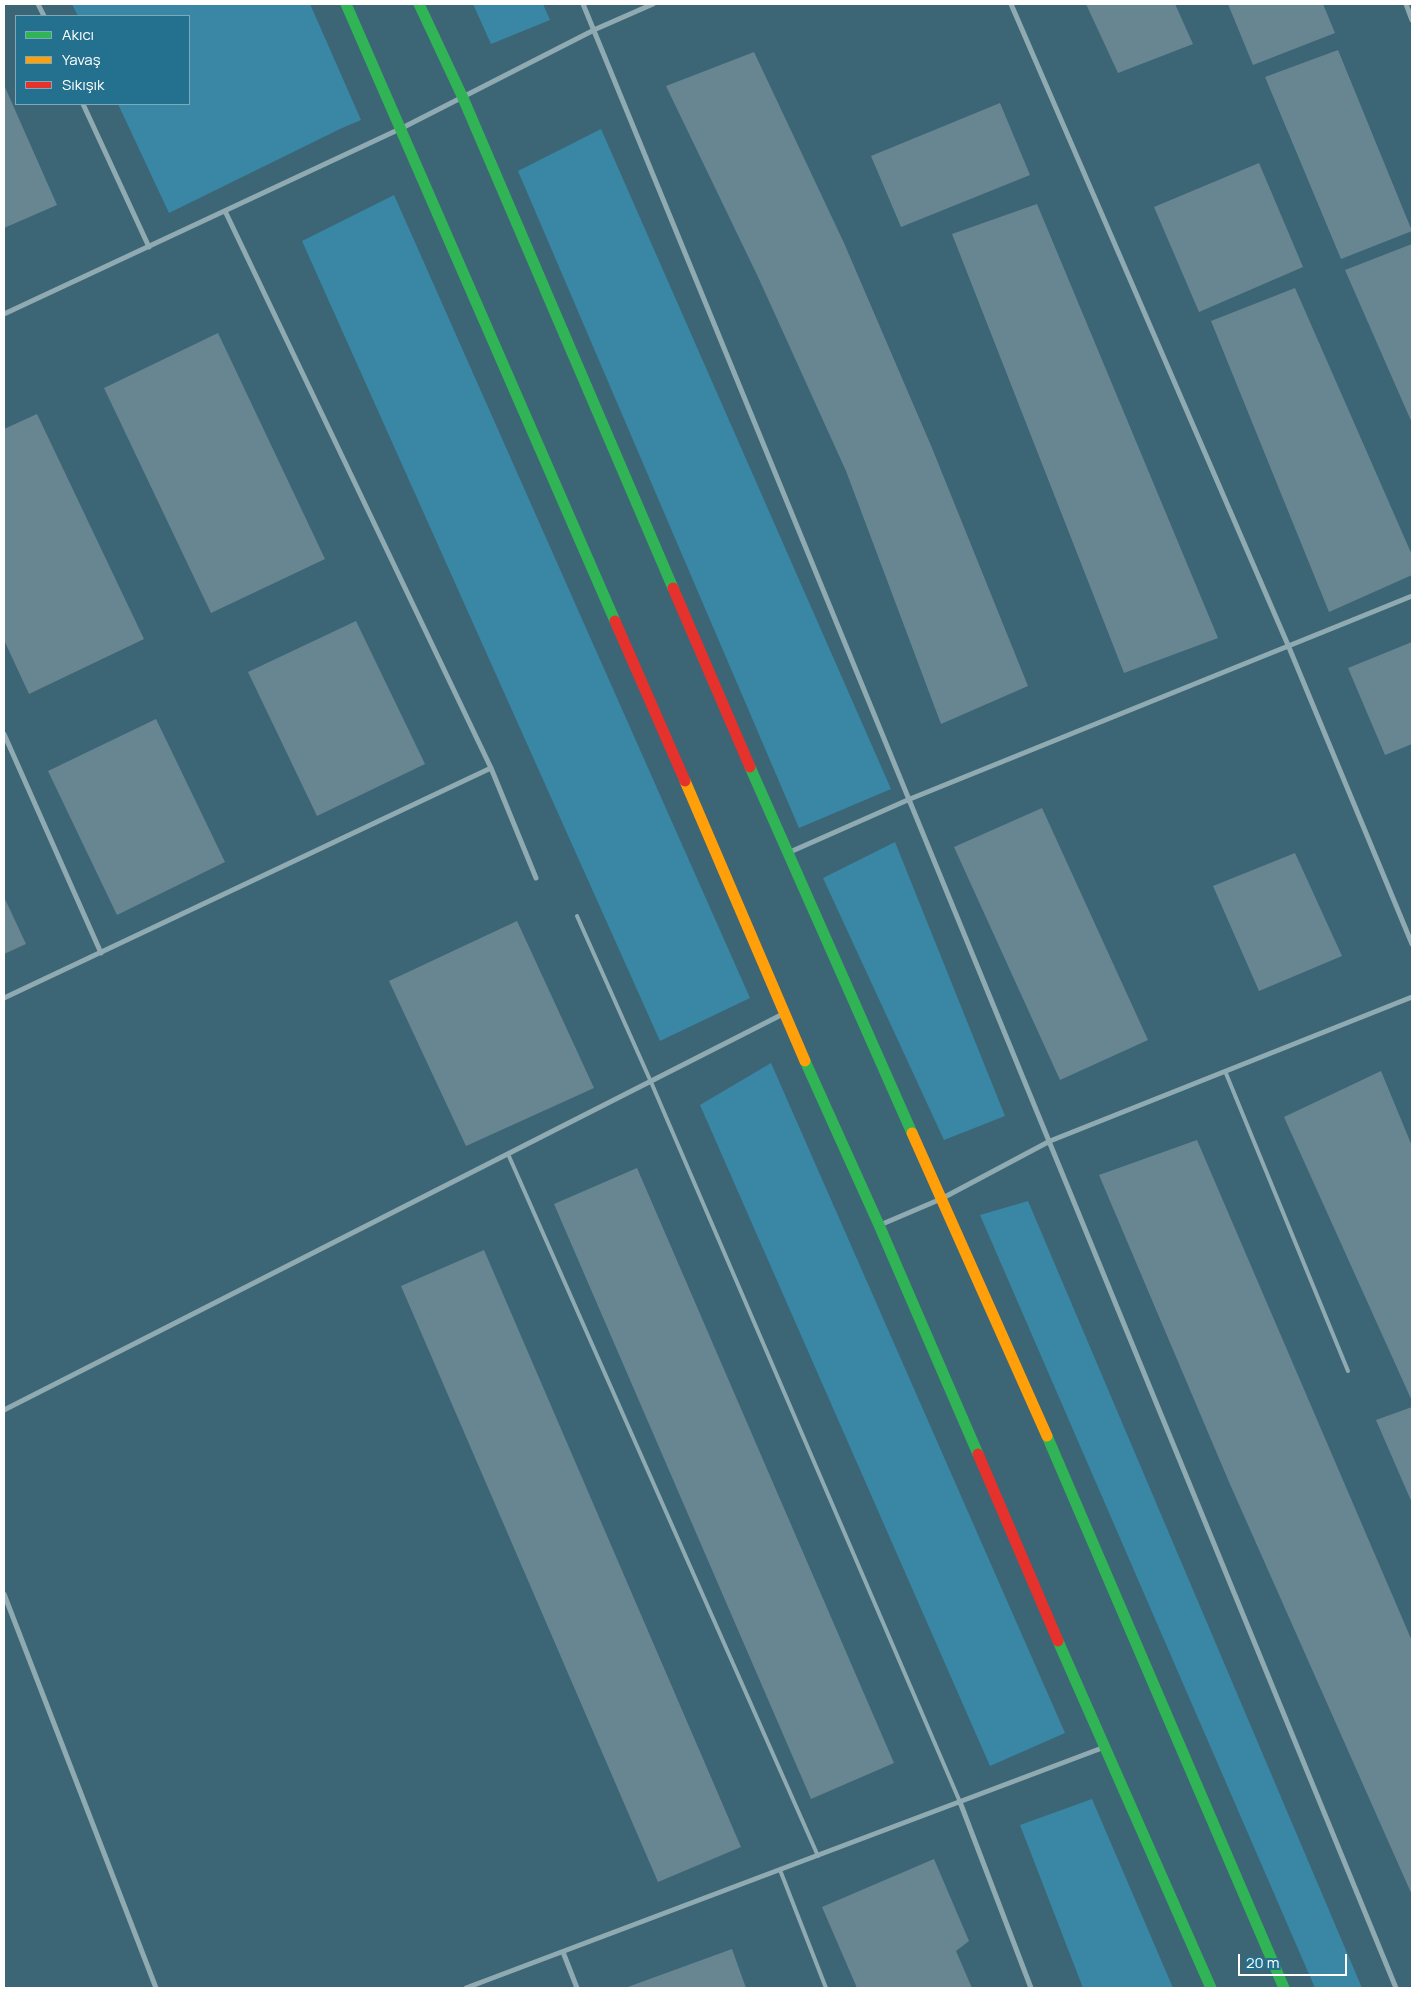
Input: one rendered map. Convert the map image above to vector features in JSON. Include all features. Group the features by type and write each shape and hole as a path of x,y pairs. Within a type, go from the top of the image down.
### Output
{"street":[{"path":"346,4 402,128 629,656 776,990 784,1014 879,1225 1104,1748 1211,1988"},
{"path":"420,4 463,98 787,853 1086,1524 1284,1988"},
{"path":"583,4 596,29 1396,1988"},
{"path":"4,314 402,128 596,29 653,4"},
{"path":"1011,4 1288,645 1412,944"},
{"path":"1406,4 1412,20"},
{"path":"84,105 149,247"},
{"path":"225,211 491,768 536,878"},
{"path":"787,853 910,799 1412,596"},
{"path":"4,734 102,953"},
{"path":"4,998 491,768"},
{"path":"879,1225 941,1199 1050,1141 1412,997"},
{"path":"4,1410 784,1014"},
{"path":"4,1594 156,1988"},
{"path":"466,1988 1104,1748"},
{"path":"960,1802 1031,1988"},
{"path":"563,1952 577,1988"}],"lane":[{"path":"577,916 651,1082 960,1802"},
{"path":"1225,1071 1348,1371"},
{"path":"508,1154 818,1856"},
{"path":"780,1870 826,1988"}],"shaded area":[{"path":"72,4 310,4 361,120 169,213 118,105 190,105 190,15 78,15"},
{"path":"473,4 543,4 550,20 491,44"},
{"path":"601,129 891,789 799,828 518,171"},
{"path":"394,195 750,998 660,1041 302,241"},
{"path":"895,842 1005,1116 944,1140 823,878"},
{"path":"771,1063 1065,1733 990,1766 700,1105"},
{"path":"1028,1201 1362,1988 1315,1988 980,1215"},
{"path":"1092,1799 1173,1988 1083,1988 1020,1825"}],"building":[{"path":"1086,4 1175,4 1193,44 1118,73"},
{"path":"1228,4 1323,4 1335,33 1253,65"},
{"path":"1338,50 1412,231 1341,259 1265,77"},
{"path":"754,52 844,243 932,448 1028,686 941,724 846,471 759,279 666,86"},
{"path":"4,85 57,205 4,228"},
{"path":"1000,103 1030,175 901,227 871,156"},
{"path":"1259,163 1303,267 1199,312 1154,207"},
{"path":"1037,204 1218,638 1124,673 952,234"},
{"path":"1412,244 1412,423 1345,270"},
{"path":"1295,288 1412,555 1412,575 1329,612 1211,321"},
{"path":"218,333 325,559 211,613 104,388"},
{"path":"37,414 144,639 29,694 4,640 4,429"},
{"path":"356,621 425,764 317,816 248,672"},
{"path":"1412,642 1412,744 1385,755 1348,668"},
{"path":"156,719 225,862 117,915 48,771"},
{"path":"1042,808 1148,1040 1060,1080 954,847"},
{"path":"1295,853 1342,956 1259,991 1213,886"},
{"path":"4,897 26,944 4,954"},
{"path":"517,921 594,1088 466,1146 389,981"},
{"path":"1381,1071 1412,1146 1412,1401 1284,1117"},
{"path":"1197,1140 1412,1641 1412,1895 1229,1482 1099,1175"},
{"path":"637,1168 894,1763 811,1799 554,1204"},
{"path":"484,1250 741,1847 658,1882 401,1286"},
{"path":"1412,1407 1412,1503 1376,1420"},
{"path":"934,1859 969,1941 956,1951 972,1988 857,1988 822,1907"},
{"path":"732,1949 746,1988 625,1988"}],"traffic: fast":[{"path":"346,4 615,621"},
{"path":"419,4 463,98 673,588"},
{"path":"750,767 912,1133"},
{"path":"805,1061 879,1225 978,1454"},
{"path":"1047,1436 1284,1988"},
{"path":"1058,1641 1211,1988"}],"traffic: slow":[{"path":"685,781 805,1061"},
{"path":"912,1133 1047,1436"}],"traffic: jam":[{"path":"673,588 750,767"},
{"path":"615,621 685,781"},
{"path":"978,1454 1058,1641"}]}
